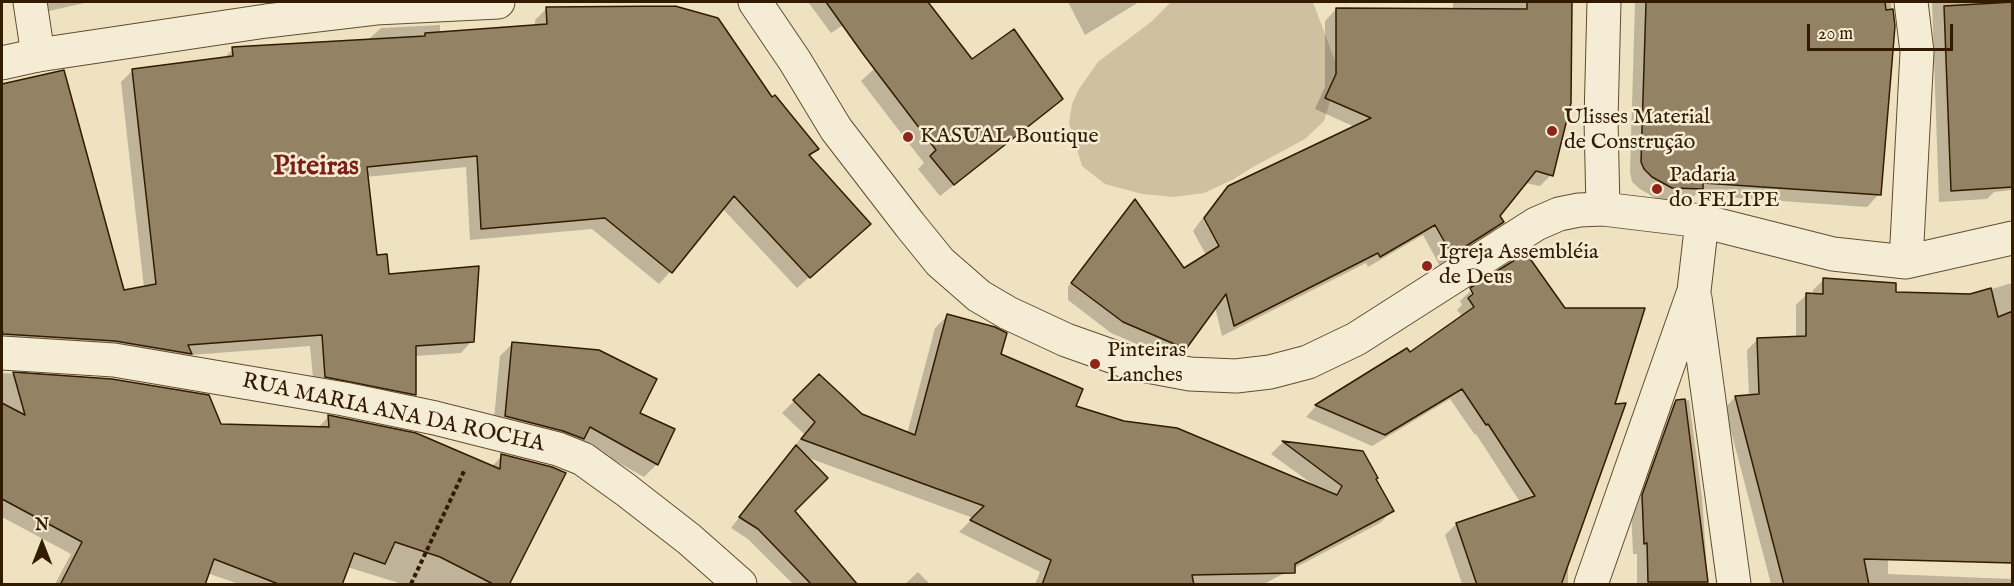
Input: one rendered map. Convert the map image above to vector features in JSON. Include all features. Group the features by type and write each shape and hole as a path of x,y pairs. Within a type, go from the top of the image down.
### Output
{"street":[{"path":"30,2 38,55"},
{"path":"2,63 38,55 310,15 376,8 498,2"},
{"path":"755,2 795,61 836,129 940,262 979,296 1008,313 1066,340 1131,363 1190,374 1236,376 1270,372 1308,362 1356,339 1536,224 1559,214 1579,210 1603,209 1702,221 1833,254 1906,262 2013,238"},
{"path":"1603,209 1601,120 1604,2"},
{"path":"1906,262 1917,52 1911,2"},
{"path":"1591,585 1694,291 1702,221"},
{"path":"1694,291 1734,585"},
{"name":"RUA MARIA ANA DA ROCHA","path":"2,353 114,360 344,399 558,449 583,459 626,490 689,539 740,585"}],"path":[{"path":"411,585 484,430"}],"shaded area":[{"path":"1171,2 1313,2 1335,61 1336,82 1324,121 1305,139 1204,193 1174,197 1142,194 1105,184 1082,166 1069,123 1072,104 1079,89 1098,62 1151,22"}],"building":[{"path":"826,2 928,2 972,59 1014,29 1063,99 954,185 930,156 936,150"},
{"path":"1527,2 1572,2 1571,103 1553,176 1536,171 1500,216 1504,222 1452,255 1435,225 1380,257 1378,253 1234,326 1226,294 1186,349 1123,322 1071,283 1135,199 1184,268 1219,246 1204,218 1228,186 1371,118 1325,98 1336,74 1336,8 1527,9"},
{"path":"1646,2 1885,2 1886,10 1893,9 1895,26 1881,195 1703,183 1703,189 1672,188 1652,177 1641,162"},
{"path":"2013,2 2013,187 1951,191 1944,6"},
{"path":"675,6 718,18 772,97 775,95 819,149 809,155 871,224 810,278 734,196 672,273 605,218 481,229 477,156 367,167 377,255 387,254 389,274 479,266 474,342 416,346 416,395 325,377 322,335 188,345 192,354 115,341 3,334 2,84 64,70 124,290 156,284 132,69 233,56 232,47 425,36 425,33 547,24 546,7"},
{"path":"1526,253 1565,308 1645,308 1615,404 1626,403 1561,585 1477,585 1456,523 1535,496 1462,389 1385,435 1315,405 1407,348 1410,352 1474,307 1468,298 1473,294 1470,288"},
{"path":"1823,278 1896,283 1896,292 1970,294 1991,288 1998,317 2013,311 2013,563 1864,559 1869,585 1784,585 1735,396 1759,394 1757,338 1806,336 1806,293 1823,294"},
{"path":"947,314 995,327 1007,333 1001,354 1083,389 1076,406 1124,421 1177,428 1337,495 1342,486 1282,441 1363,451 1394,511 1295,564 1295,573 1192,575 1194,585 1042,585 1051,560 970,520 984,506 801,439 815,422 793,400 819,374 862,414 915,435"},
{"path":"512,342 599,350 657,379 640,413 675,429 658,465 590,427 584,439 563,431 505,416"},
{"path":"13,372 112,379 209,395 221,424 329,427 328,415 416,433 500,469 501,454 552,467 566,473 509,585 495,585 440,557 395,542 385,564 354,553 342,585 281,585 214,559 205,585 60,585 82,542 2,499 2,403 25,415"},
{"path":"1685,399 1708,582 1648,582 1642,495 1676,400"},
{"path":"796,445 828,478 795,511 858,585 812,585 758,529 739,517"}],"place":[{"name":"Ulisses Material de Construção","path":"1552,131"},
{"name":"KASUAL Boutique","path":"908,137"},
{"name":"Padaria do FELIPE","path":"1657,189"},
{"name":"Igreja Assembléia de Deus","path":"1427,266"},
{"name":"Pinteiras Lanches","path":"1095,364"}],"district":[{"name":"Piteiras","path":"316,168"}]}
